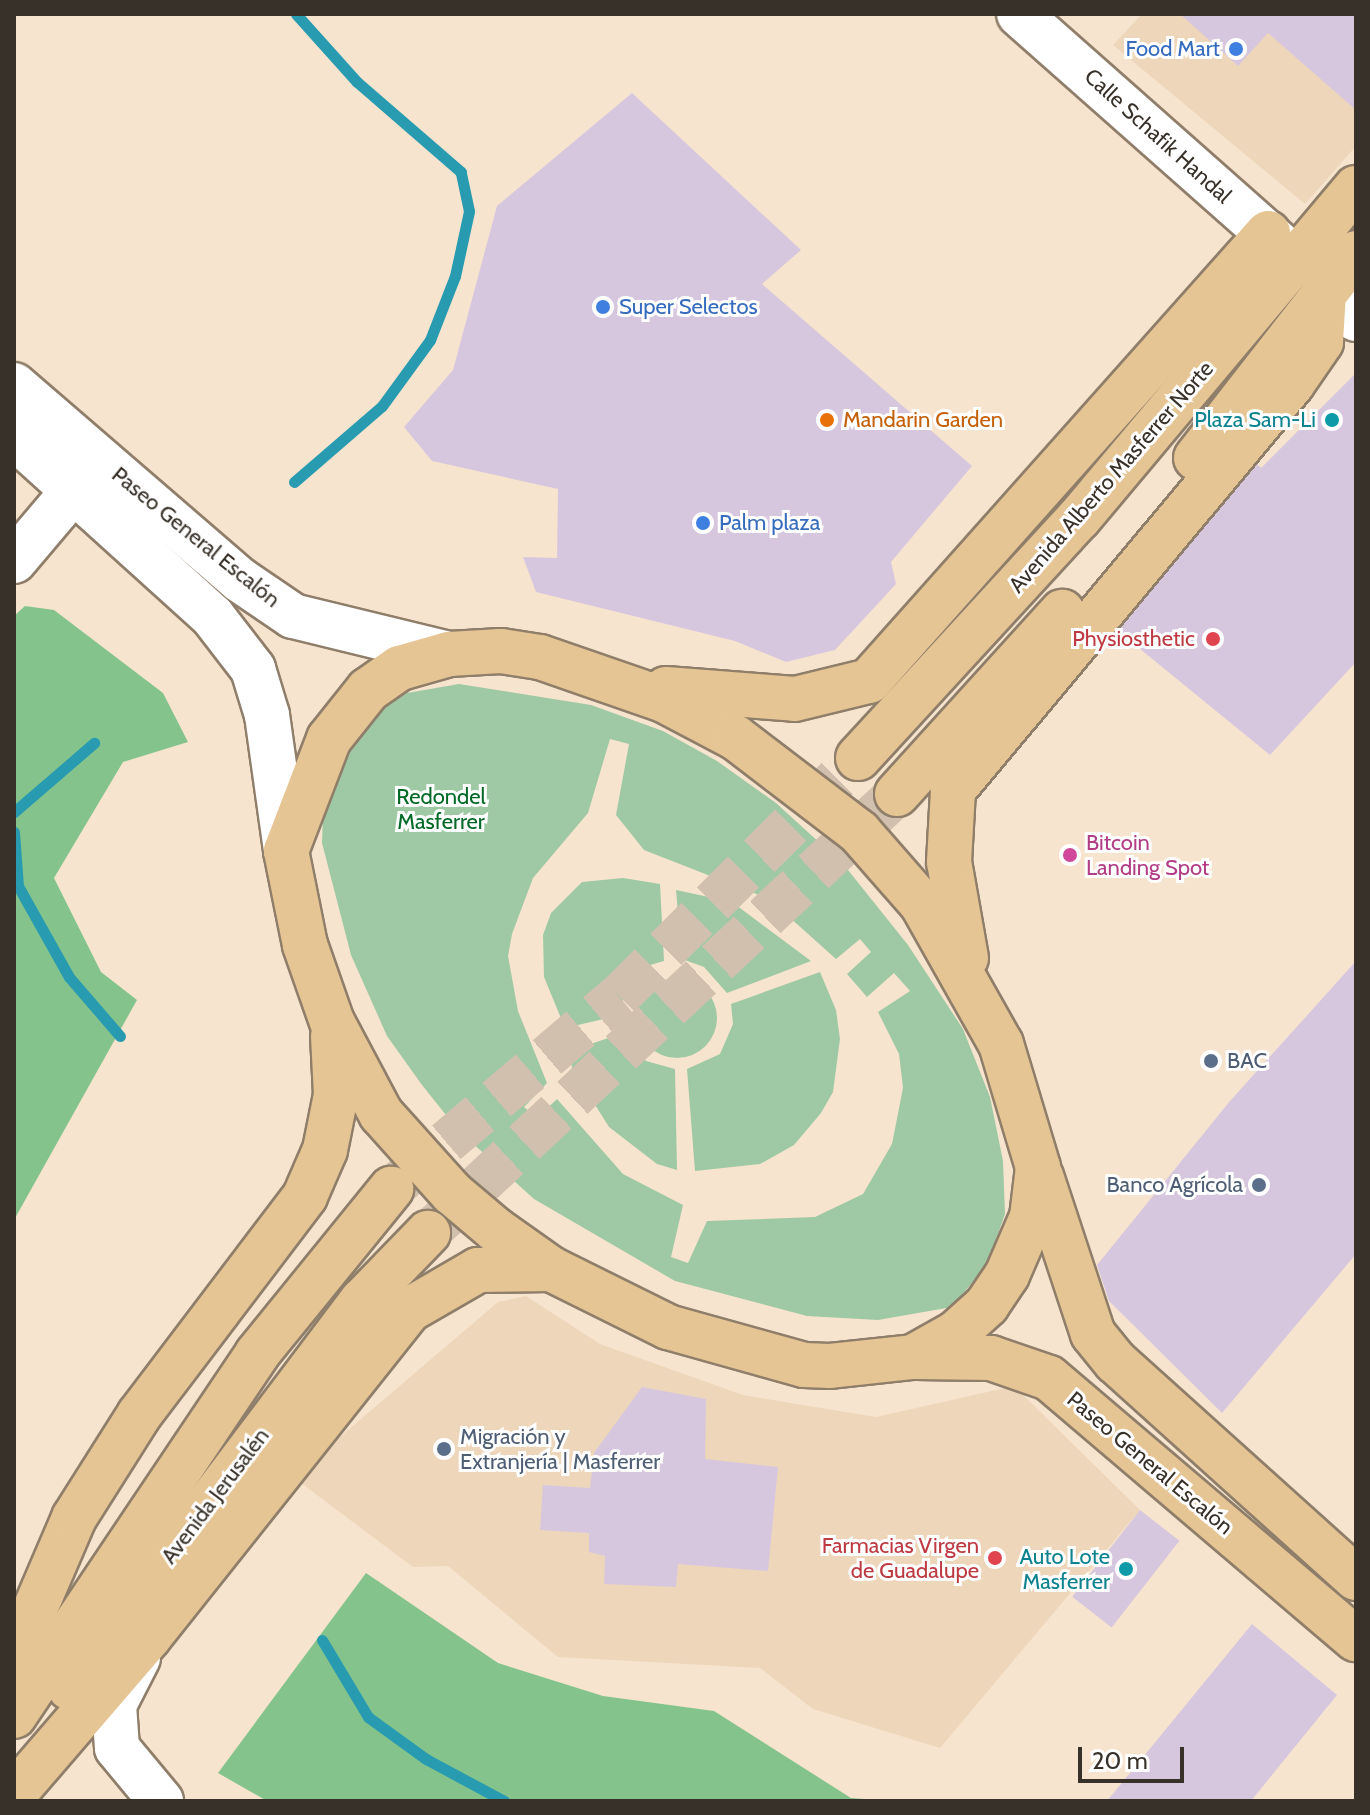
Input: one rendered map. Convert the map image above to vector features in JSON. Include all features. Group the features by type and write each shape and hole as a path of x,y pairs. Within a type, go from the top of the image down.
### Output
{"main road":[{"name":"Avenida Alberto Masferrer Norte","path":"858,758 1079,518 1282,246 1356,188"},
{"path":"622,685 795,699 869,681 1282,246"},
{"path":"970,980 949,862 953,790 1292,384 1321,342 1340,306 1356,253"},
{"path":"897,794 1194,461 1340,306"},
{"path":"14,1658 90,1492 139,1415 305,1196 325,1150 336,1095 332,1022 305,945 286,851 341,717 400,668 449,654 501,651 540,657 622,685 736,738 850,824 901,876 970,980 1019,1090 1038,1167 1093,1334 1116,1362 1356,1578"},
{"name":"Paseo General Escalón","path":"332,1022 381,1114 452,1193 551,1269 668,1327 804,1365 913,1357 991,1358 1049,1378 1356,1639"},
{"path":"913,1357 969,1322 1000,1285 1032,1217 1038,1167"},
{"name":"Avenida Jerusalén","path":"14,1716 257,1354 391,1189"},
{"name":"Avenida Jerusalén","path":"14,1769 362,1301 428,1233"},
{"path":"14,1794 149,1637 409,1310 478,1270 551,1269"}],"street":[{"name":"Calle Schafik Handal","path":"1019,14 1282,246"},
{"name":"Paseo General Escalón","path":"14,385 240,580 293,616 449,654"},
{"name":"Paseo General Escalón","path":"14,437 213,617 253,669 267,715 286,851"},
{"path":"14,561 74,490"},
{"path":"149,1637 114,1705 117,1748 161,1801"}],"shaded area":[{"path":"1142,14 1356,14 1356,146 1305,204 1113,45"},
{"path":"526,1296 600,1344 743,1395 876,1417 1014,1386 1140,1510 940,1748 813,1709 760,1668 558,1657 448,1566 413,1567 293,1477 498,1302"}],"green space":[{"path":"25,606 54,610 163,693 188,742 123,762 54,878 101,972 137,1000 14,1220 14,616"},
{"name":"Redondel Masferrer","path":"459,684 591,705 663,731 717,761 776,803 844,865 908,945 963,1029 990,1097 1003,1161 1005,1214 987,1265 952,1307 878,1320 807,1316 675,1281 534,1199 458,1130 387,1036 351,955 322,843 324,789 367,718 407,693","holes":["610,739 629,744 616,815 644,850 769,899 836,959 860,939 871,952 847,974 867,997 894,973 910,991 878,1012 899,1054 903,1088 892,1144 863,1194 815,1217 707,1221 688,1263 671,1257 683,1205 623,1174 557,1099 537,1118 524,1107 547,1083 518,1011 508,956 512,934 533,878 588,813"]},
{"path":"623,878 660,884 664,961 643,967 625,984 621,1015 565,1028 544,977 543,935 551,913 582,882"},
{"path":"676,890 732,902 811,961 727,993 704,967 682,959"},
{"path":"820,972 836,1010 840,1039 833,1092 821,1113 794,1145 760,1164 695,1171 687,1069 720,1054 733,1024 731,1004"},
{"path":"677,978 692,981 705,990 714,1003 717,1018 714,1033 705,1046 692,1055 677,1058 662,1055 649,1046 640,1033 637,1018 640,1003 649,990 662,981"},
{"path":"626,1032 646,1061 675,1069 677,1170 657,1164 609,1127 572,1068 570,1051"},
{"path":"366,1573 498,1663 603,1696 714,1711 851,1798 892,1801 267,1801 218,1773"}],"building":[{"path":"1180,14 1356,14 1356,110 1268,33 1238,66"},
{"path":"632,93 801,250 762,284 972,466 891,562 896,584 835,650 786,662 735,641 536,592 523,557 557,558 558,489 432,461 404,427 453,370 497,206"},
{"path":"1356,373 1356,662 1270,755 1118,631 1257,464 1261,468"},
{"name":"Banco Agrícola","path":"1356,961 1356,1254 1222,1413 1109,1301 1097,1265 1230,1101"},
{"path":"642,1387 706,1399 705,1459 778,1467 768,1571 678,1564 676,1587 604,1584 605,1556 589,1552 589,1533 540,1530 543,1485 590,1488 594,1453"},
{"name":"Auto Lote Masferrer","path":"1140,1510 1179,1541 1112,1627 1072,1597"},
{"path":"1252,1624 1337,1695 1251,1801 1107,1801"}],"waterway":[{"path":"294,482 382,406 430,340 455,276 469,211 461,172 357,82 296,14"},
{"path":"14,812 94,743"},
{"path":"14,832 18,886 69,977 120,1036"},
{"path":"322,1640 368,1717 426,1759 504,1801"}],"tunnel":[{"path":"396,1185 619,996 858,758"},
{"path":"428,1233 897,794"}],"place":[{"name":"Food Mart","path":"1236,49"},
{"name":"Super Selectos","path":"603,307"},
{"name":"Mandarin Garden","path":"827,420"},
{"name":"Plaza Sam-Li","path":"1332,420"},
{"name":"Palm plaza","path":"703,523"},
{"name":"Physiosthetic","path":"1213,639"},
{"name":"Bitcoin Landing Spot","path":"1070,855"},
{"name":"BAC","path":"1211,1061"},
{"name":"Banco Agrícola","path":"1259,1185"},
{"name":"Migración y Extranjería | Masferrer","path":"444,1449"},
{"name":"Farmacias Virgen de Guadalupe","path":"995,1558"},
{"name":"Auto Lote Masferrer","path":"1126,1569"}]}
